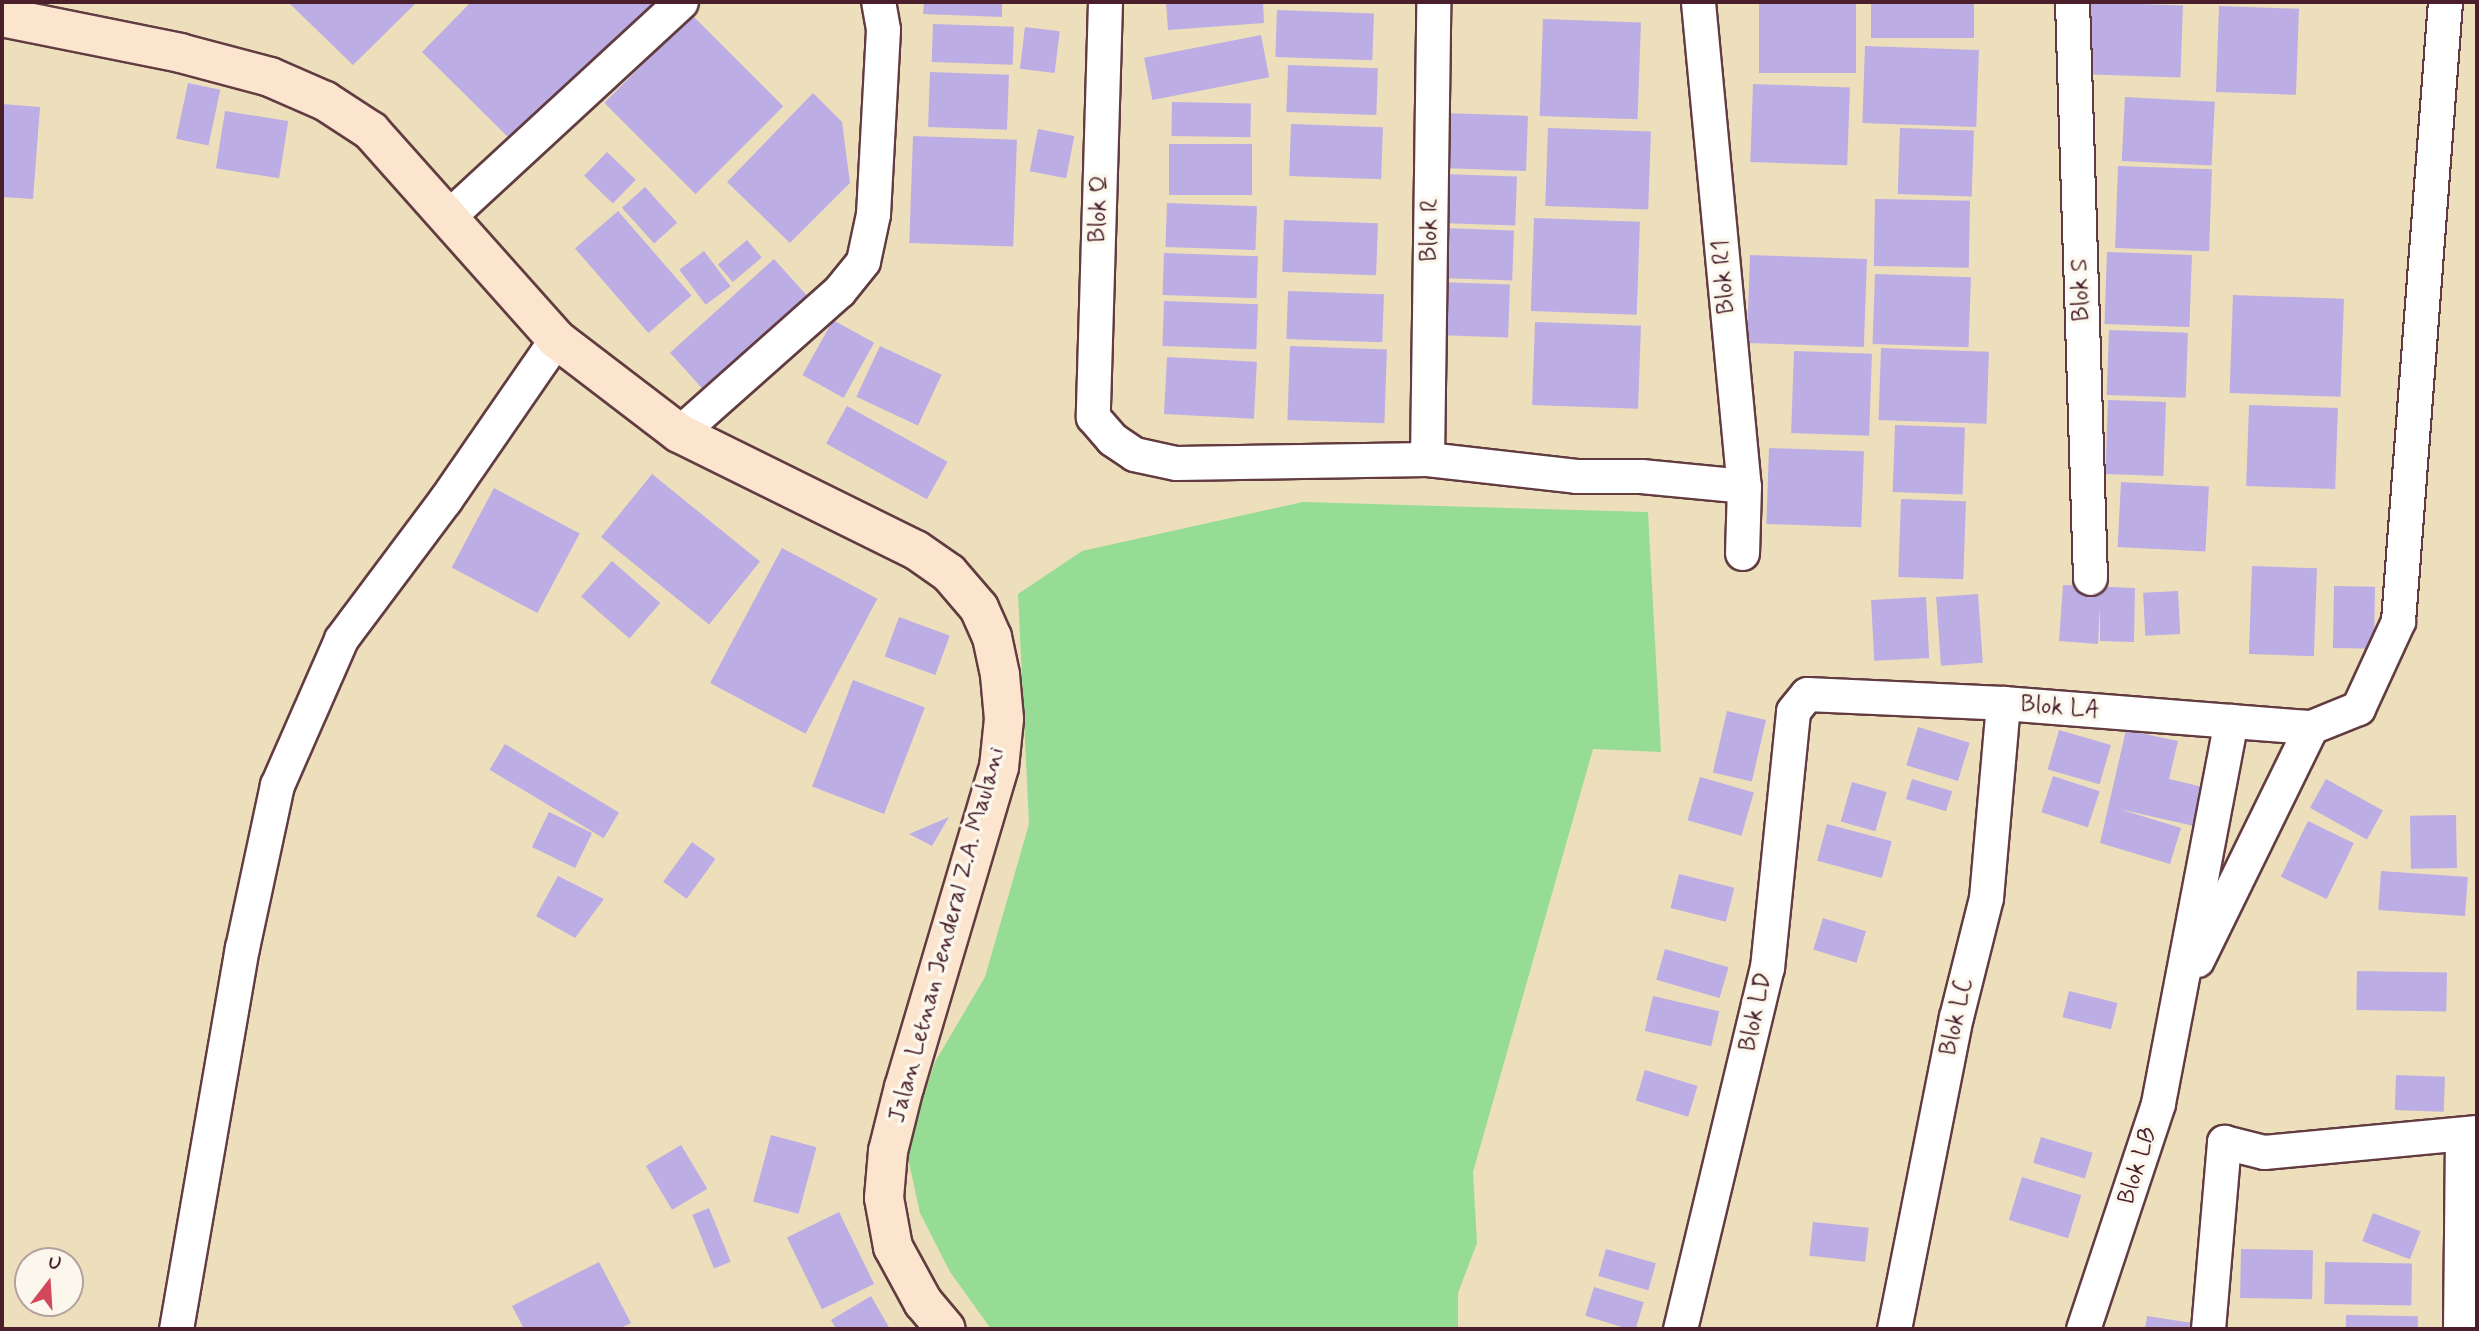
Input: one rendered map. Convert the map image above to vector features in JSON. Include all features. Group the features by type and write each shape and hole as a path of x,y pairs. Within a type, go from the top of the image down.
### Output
{"street":[{"path":"450,215 681,2"},
{"path":"679,433 839,291 863,261 873,214 883,29 878,2"},
{"name":"Blok Q","path":"1105,2 1093,417 1134,454 1176,463 1427,459"},
{"name":"Blok R","path":"1427,459 1433,2"},
{"name":"Blok R1","path":"1698,2 1744,486 1742,553"},
{"name":"Blok S","path":"2072,2 2090,578"},
{"path":"2311,727 2358,708 2398,621 2445,2"},
{"name":"Jalan Letnan Jenderal Z.A. Maulani","path":"10,12 270,77 325,101 371,131 450,215 556,339 679,433 916,550 949,573 972,599 992,637 1004,719 999,767 904,1087 888,1151 884,1198 893,1247 923,1302 946,1329"},
{"path":"176,1329 242,948 277,785 341,639 445,500 556,339"},
{"path":"1427,459 1576,476 1642,476 1744,486"},
{"name":"Blok LA","path":"1807,694 2003,703 2311,727"},
{"name":"Blok LD","path":"1680,1329 1767,968 1793,711 1807,694"},
{"name":"Blok LC","path":"1894,1329 1956,1017 1986,898 2003,703"},
{"name":"Blok LB","path":"2082,1329 2158,1103 2231,721"},
{"name":"Blok LB","path":"2179,997 2311,727"},
{"path":"2208,1329 2224,1142 2264,1152 2469,1133 2460,1329"}],"green space":[{"path":"1303,502 1648,512 1661,752 1593,749 1473,1172 1477,1243 1458,1293 1458,1329 991,1329 950,1272 920,1213 906,1149 935,1062 985,977 1029,824 1018,594 1082,551"}],"building":[{"path":"288,2 417,2 353,65"},
{"path":"471,2 661,2 518,147 422,52"},
{"path":"924,2 1002,2 1002,17 923,14"},
{"path":"1166,2 1263,2 1264,23 1168,30"},
{"path":"1759,2 1856,2 1856,73 1759,73"},
{"path":"1871,2 1974,2 1974,38 1871,38"},
{"path":"2081,2 2183,6 2180,78 2078,74"},
{"path":"2219,6 2299,9 2296,95 2216,92"},
{"path":"1277,10 1374,13 1372,60 1275,57"},
{"path":"692,15 783,106 696,194 604,103"},
{"path":"1543,19 1641,22 1638,119 1540,116"},
{"path":"933,24 1014,27 1013,65 932,62"},
{"path":"1025,27 1060,31 1055,73 1020,69"},
{"path":"1261,35 1269,77 1152,100 1144,58"},
{"path":"1865,46 1979,50 1976,127 1862,123"},
{"path":"1288,65 1378,68 1376,115 1286,112"},
{"path":"930,72 1009,75 1007,130 928,127"},
{"path":"188,83 220,90 208,146 176,139"},
{"path":"1753,84 1850,87 1847,165 1750,162"},
{"path":"813,93 842,122 850,183 790,243 727,182"},
{"path":"2125,97 2215,102 2212,166 2122,161"},
{"path":"1172,102 1251,103 1250,137 1171,136"},
{"path":"2,104 40,107 33,199 2,197"},
{"path":"225,111 288,121 279,178 216,168"},
{"path":"1444,113 1528,116 1526,171 1442,168"},
{"path":"1291,124 1383,127 1381,179 1289,176"},
{"path":"1548,128 1651,132 1648,210 1545,206"},
{"path":"1900,128 1974,131 1972,197 1898,194"},
{"path":"1038,129 1074,136 1066,178 1030,171"},
{"path":"913,136 1017,140 1013,247 909,243"},
{"path":"1169,144 1252,144 1252,195 1169,195"},
{"path":"607,152 636,180 613,204 584,176"},
{"path":"2118,166 2212,169 2209,251 2115,248"},
{"path":"1442,174 1517,177 1515,226 1440,223"},
{"path":"645,187 677,223 654,243 622,208"},
{"path":"1875,199 1970,201 1969,268 1874,266"},
{"path":"1167,203 1257,206 1255,250 1165,247"},
{"path":"618,211 691,296 648,333 575,248"},
{"path":"1534,218 1640,222 1637,315 1531,311"},
{"path":"1284,220 1378,223 1376,275 1282,272"},
{"path":"1442,228 1514,231 1512,280 1440,278"},
{"path":"747,240 762,258 733,282 718,264"},
{"path":"704,251 730,286 706,305 679,270"},
{"path":"2107,252 2192,255 2189,327 2104,324"},
{"path":"1164,253 1258,256 1256,298 1163,295"},
{"path":"1750,255 1867,259 1864,347 1747,343"},
{"path":"774,259 813,303 709,397 670,353"},
{"path":"1875,274 1971,277 1968,347 1873,344"},
{"path":"1437,282 1510,285 1508,338 1435,335"},
{"path":"1288,291 1384,294 1382,342 1286,339"},
{"path":"2233,295 2344,299 2341,397 2230,393"},
{"path":"1164,301 1258,304 1256,349 1162,346"},
{"path":"833,320 874,343 844,398 802,375"},
{"path":"1535,322 1641,326 1638,409 1532,405"},
{"path":"2109,330 2188,333 2186,398 2107,395"},
{"path":"880,346 942,375 918,425 856,397"},
{"path":"1290,346 1387,349 1384,423 1287,420"},
{"path":"1881,348 1989,352 1986,424 1878,420"},
{"path":"1794,351 1872,354 1869,436 1791,433"},
{"path":"1167,357 1257,362 1254,419 1164,414"},
{"path":"2108,400 2166,402 2163,476 2105,474"},
{"path":"2249,405 2338,408 2335,489 2246,486"},
{"path":"847,406 948,462 927,499 826,444"},
{"path":"1895,425 1965,427 1963,494 1893,492"},
{"path":"1769,448 1864,451 1861,527 1766,524"},
{"path":"652,474 760,561 709,624 601,537"},
{"path":"2121,482 2209,487 2205,552 2118,547"},
{"path":"494,488 580,534 537,613 452,567"},
{"path":"1901,499 1966,501 1963,579 1898,577"},
{"path":"782,548 877,599 806,734 710,683"},
{"path":"612,561 660,603 629,638 581,596"},
{"path":"2252,566 2317,568 2314,656 2249,654"},
{"path":"2063,585 2135,588 2134,642 2100,641 2100,606 2098,644 2059,641"},
{"path":"2334,586 2375,587 2374,649 2333,648"},
{"path":"2178,591 2180,634 2145,636 2143,593"},
{"path":"1978,594 1983,663 1941,666 1936,597"},
{"path":"1926,597 1929,658 1874,661 1871,600"},
{"path":"899,617 950,635 935,675 885,656"},
{"path":"853,680 925,708 884,814 812,786"},
{"path":"1727,711 1766,720 1752,781 1713,772"},
{"path":"1918,727 1970,743 1958,781 1906,765"},
{"path":"2059,730 2111,745 2100,784 2048,769"},
{"path":"2126,730 2178,741 2169,779 2203,787 2194,826 2119,809 2181,828 2170,864 2100,843"},
{"path":"505,744 619,813 604,838 490,770"},
{"path":"2053,776 2100,791 2088,827 2041,812"},
{"path":"1700,777 1754,792 1741,836 1688,820"},
{"path":"1912,779 1952,791 1946,811 1906,799"},
{"path":"2326,779 2383,811 2367,839 2310,808"},
{"path":"1852,782 1887,792 1875,831 1841,821"},
{"path":"549,812 592,833 575,868 532,847"},
{"path":"2456,815 2457,868 2411,869 2410,816"},
{"path":"949,817 932,846 909,834"},
{"path":"2308,821 2354,843 2327,899 2281,877"},
{"path":"1827,824 1892,841 1882,878 1817,861"},
{"path":"692,842 715,859 687,899 663,882"},
{"path":"2381,871 2468,877 2465,916 2378,910"},
{"path":"1679,874 1734,888 1726,922 1671,908"},
{"path":"558,876 604,899 575,938 536,916"},
{"path":"1823,918 1866,931 1856,963 1813,950"},
{"path":"1665,949 1728,967 1720,998 1656,980"},
{"path":"2357,971 2447,973 2446,1012 2356,1010"},
{"path":"2069,991 2118,1003 2111,1029 2062,1017"},
{"path":"1653,996 1719,1011 1711,1046 1645,1031"},
{"path":"1645,1070 1698,1086 1688,1117 1636,1101"},
{"path":"2396,1075 2445,1077 2444,1112 2395,1110"},
{"path":"771,1135 816,1147 799,1214 753,1202"},
{"path":"2041,1137 2093,1153 2085,1179 2033,1163"},
{"path":"681,1145 707,1189 672,1210 646,1166"},
{"path":"2022,1177 2081,1195 2068,1238 2009,1220"},
{"path":"709,1208 731,1262 714,1269 692,1215"},
{"path":"839,1212 874,1284 822,1309 787,1237"},
{"path":"2373,1213 2421,1231 2410,1259 2362,1241"},
{"path":"1813,1222 1869,1228 1865,1262 1809,1256"},
{"path":"1606,1249 1656,1263 1648,1290 1598,1276"},
{"path":"2241,1249 2313,1250 2312,1299 2240,1298"},
{"path":"599,1262 631,1323 619,1329 524,1329 512,1306"},
{"path":"2325,1262 2412,1264 2411,1306 2324,1304"},
{"path":"1594,1287 1644,1302 1636,1329 1585,1316"},
{"path":"871,1296 890,1329 836,1329 831,1320"},
{"path":"2346,1315 2418,1316 2418,1329 2346,1329"},
{"path":"2147,1316 2192,1323 2191,1329 2145,1329"}]}
